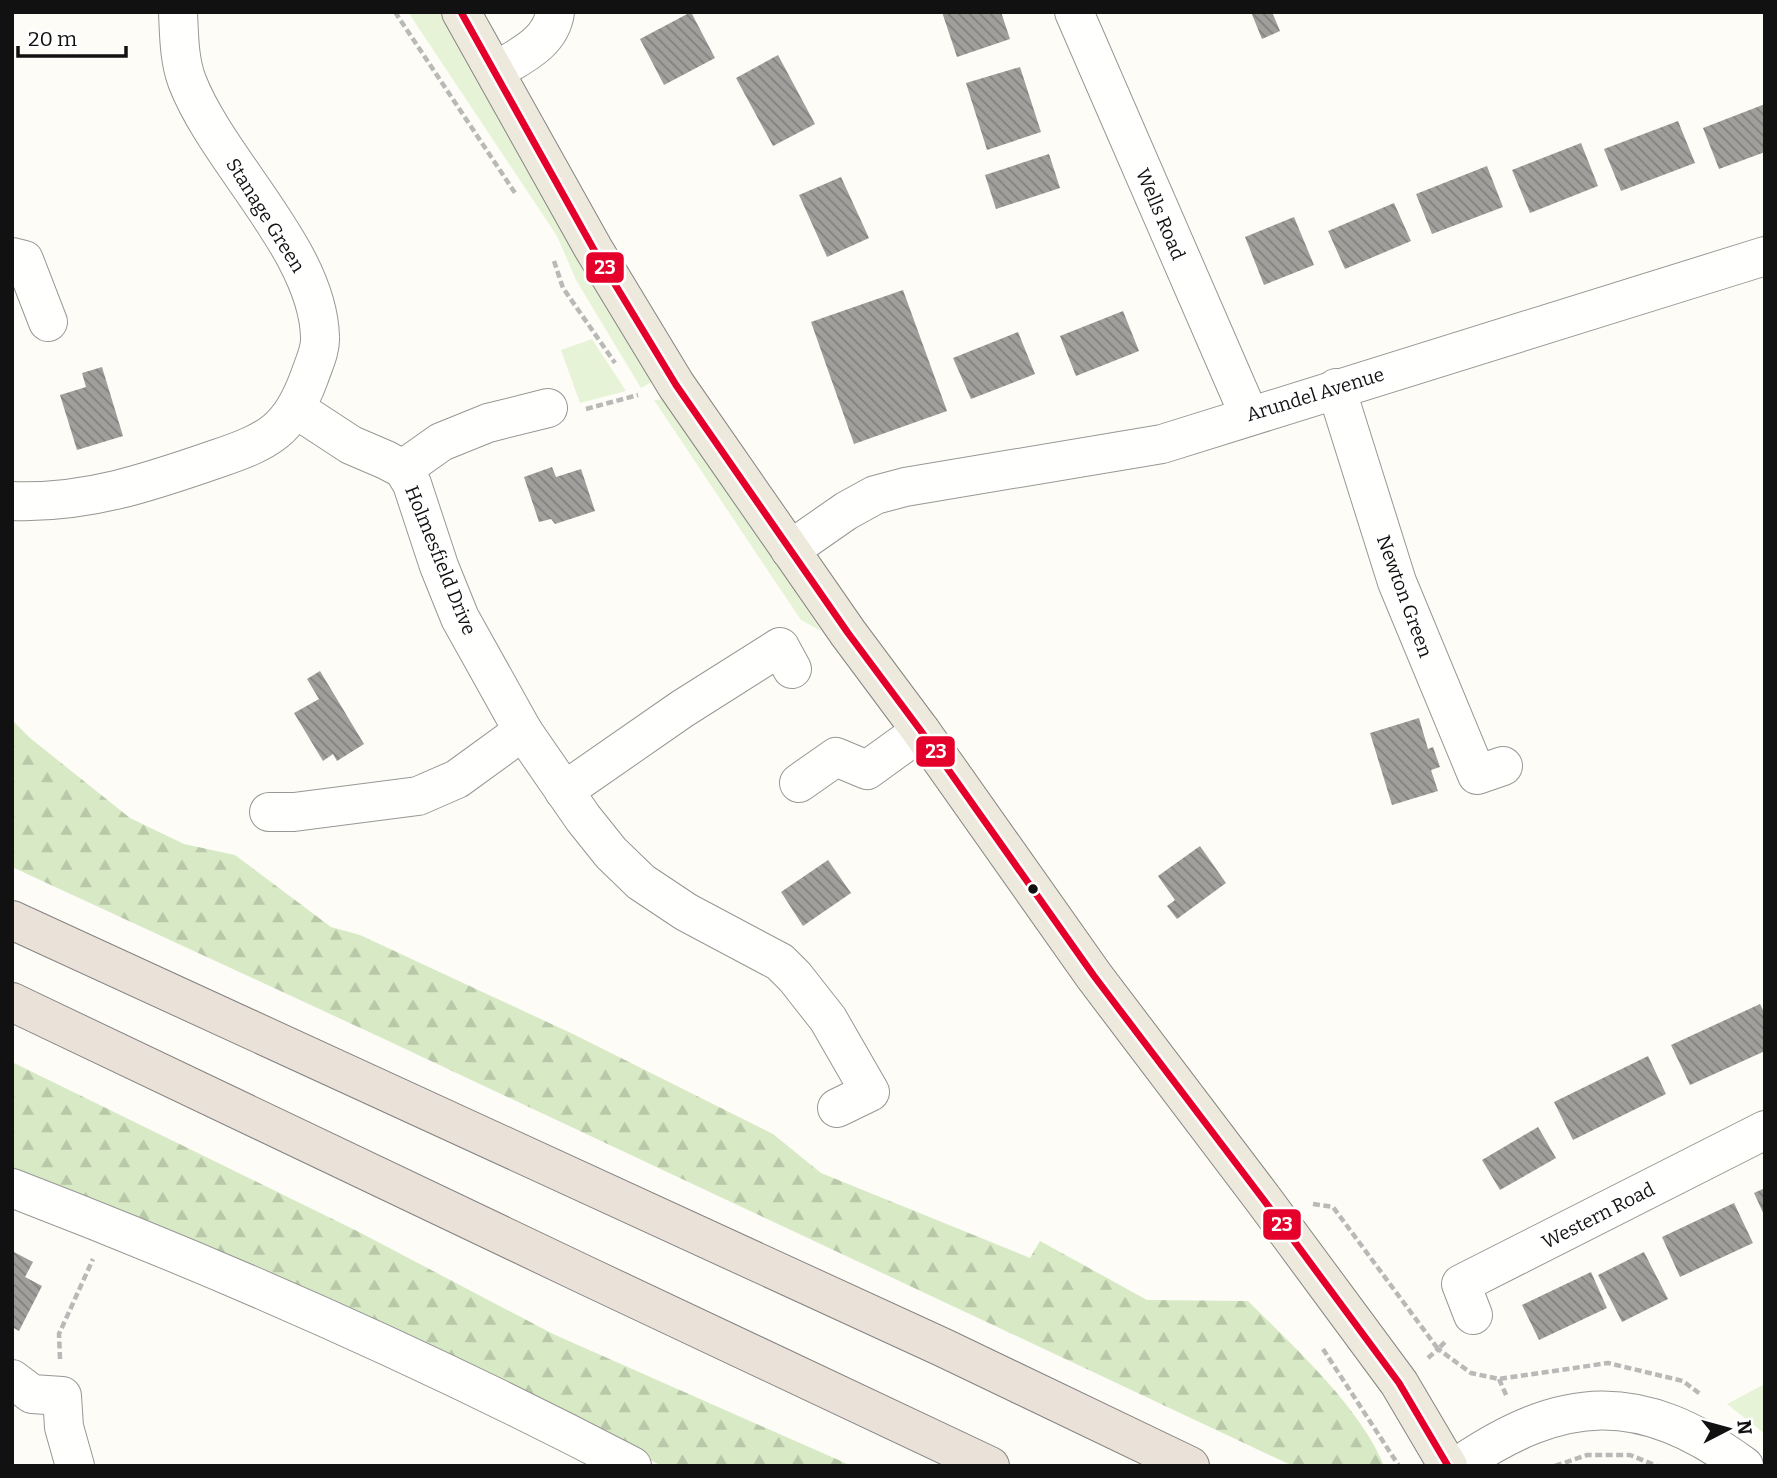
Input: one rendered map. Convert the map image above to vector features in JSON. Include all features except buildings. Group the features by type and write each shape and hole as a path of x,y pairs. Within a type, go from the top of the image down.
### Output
{"highway":[{"path":"12,920 944,1349 1190,1466"},
{"path":"12,1002 990,1466"}],"main road":[{"path":"461,12 593,248 676,385 790,550 1094,976 1399,1383 1448,1466"}],"street":[{"name":"Stanage Green","path":"12,501 52,501 97,496 154,480 249,447 269,436 296,409 321,340 314,299 291,251 200,109 186,79 178,12"},
{"path":"496,71 544,39 553,23 555,12"},
{"name":"Wells Road","path":"1074,12 1249,415"},
{"name":"Arundel Avenue","path":"790,550 846,511 875,495 905,487 1162,444 1765,256"},
{"path":"12,257 24,260 48,322"},
{"name":"Newton Green","path":"1336,388 1396,582 1477,775 1503,766"},
{"path":"403,469 441,442 488,424 548,408"},
{"name":"Holmesfield Drive","path":"296,409 351,445 403,469 412,484 439,566 460,618 523,731 611,853 641,882 686,912 780,962 795,977 828,1019 870,1092 837,1108"},
{"path":"564,791 682,709 780,647 792,669"},
{"path":"269,813 418,796 457,779 523,731"},
{"path":"799,783 836,757 867,770 921,731"},
{"name":"Western Road","path":"1474,1315 1461,1284 1765,1130"},
{"path":"12,1188 108,1224 267,1291 552,1425 632,1466"},
{"path":"32,1389 62,1396 64,1427 75,1466"},
{"path":"1458,1466 1490,1444 1522,1429 1573,1413 1603,1409 1639,1412 1676,1424 1744,1466"}],"path":[{"path":"395,12 521,201"},
{"path":"552,256 563,288 623,374"},
{"path":"630,385 638,396"},
{"path":"548,408 568,414 676,385"},
{"path":"1333,1207 1438,1349 1471,1373 1499,1379"},
{"path":"32,1389 60,1362 59,1334 108,1224"},
{"path":"1399,1383 1438,1349"},
{"path":"1344,1379 1399,1466"},
{"path":"1555,1466 1587,1455 1630,1455 1657,1466"}],"green space":[{"path":"408,12 442,12 655,380 641,388 576,280 557,236"},
{"path":"592,339 626,391 580,403 561,350"},
{"path":"669,399 821,631 801,620 654,400"},
{"path":"12,720 30,738 130,818 184,844 235,855 331,927 360,935 573,1034 773,1134 821,1173 1030,1258 1040,1241 1147,1300 1248,1301 1324,1378 1359,1422 1384,1466 1293,1466 12,867"},
{"path":"12,1062 357,1231 553,1334 852,1466 662,1466 459,1362 12,1172"},
{"path":"1765,1384 1765,1434 1727,1404"}],"transit line":[{"name":"23","path":"461,12 593,248 676,385 848,633 921,731 1094,976 1399,1383 1448,1466"}]}
